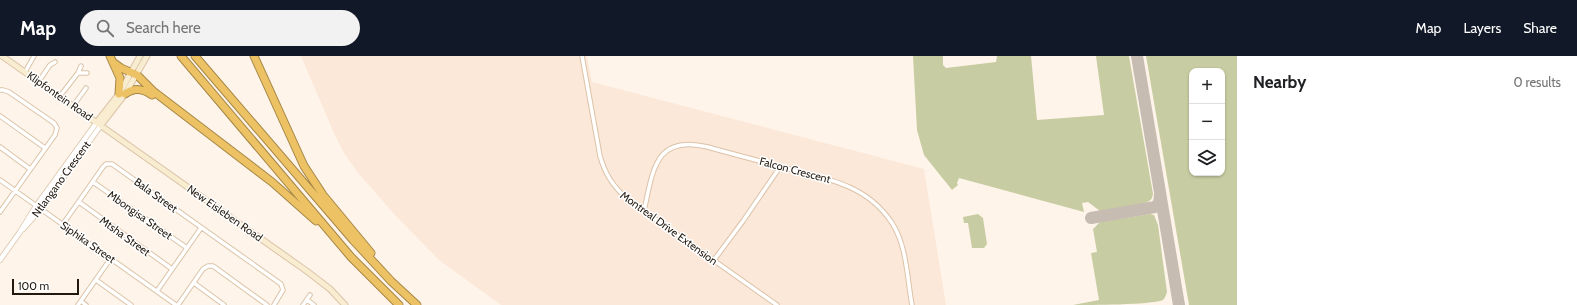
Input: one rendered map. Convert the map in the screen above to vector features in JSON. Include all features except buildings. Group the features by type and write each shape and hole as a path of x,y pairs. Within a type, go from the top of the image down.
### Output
{"highway":[{"path":"181,56 343,247 373,280 399,305"},
{"path":"195,56 353,240 391,281 417,305"},
{"path":"254,56 304,166 323,195 386,269 391,281"},
{"path":"112,59 121,68 134,74 148,88 284,192 343,247"},
{"path":"112,59 120,78 122,94 131,90 140,89 161,101 166,102"}],"main road":[{"name":"Klipfontein Road","path":"2,56 99,124"},
{"path":"134,74 140,56"},
{"path":"99,124 122,94 147,56"},
{"name":"New Eisleben Road","path":"99,124 308,272 330,290 345,305"}],"street":[{"path":"25,72 34,56"},
{"name":"Montreal Drive Extension","path":"582,56 602,165 611,182 618,190 644,211 777,305"},
{"path":"38,81 50,65 55,62"},
{"path":"60,96 78,73 81,66"},
{"path":"78,73 87,73"},
{"path":"73,106 86,88"},
{"path":"0,90 9,92 56,126 56,132 0,212"},
{"path":"0,116 45,148"},
{"name":"Ntlangano Crescent","path":"0,260 36,206 99,124"},
{"name":"Ntlangano Crescent","path":"20,232 41,209 99,124"},
{"name":"Falcon Crescent","path":"644,211 657,163 664,153 678,145 694,144 840,182 859,192 874,203 892,224 898,237 904,258 912,305"},
{"path":"0,148 30,169"},
{"name":"Bala Street","path":"93,182 104,167 109,164 114,165 279,282 283,286 283,290 274,305"},
{"path":"714,260 743,221 780,166"},
{"name":"Siphika Street","path":"0,180 177,305"},
{"path":"63,224 93,182"},
{"name":"Mbongisa Street","path":"93,182 187,248"},
{"name":"Mtsha Street","path":"79,202 172,269"},
{"path":"157,291 201,228"},
{"path":"86,305 80,303 111,258"},
{"path":"177,305 206,266 213,266 267,305"},
{"path":"96,280 131,305"},
{"path":"194,283 224,305"},
{"path":"303,305 310,295"},
{"path":"307,300 314,305"}],"shaded area":[{"path":"301,56 587,56 592,82 924,169 946,305 501,305 439,260 396,216 359,174 344,153 334,133"}],"green space":[{"path":"913,56 943,56 943,65 946,68 996,62 997,56 1031,56 1037,120 1104,115 1096,56 1129,56 1153,194 1151,199 1145,203 1100,211 1088,202 1082,203 1084,212 959,178 957,183 958,185 952,190 924,155 917,130"},
{"path":"1146,56 1237,56 1237,305 1189,305"},
{"path":"978,214 983,218 987,244 984,248 972,248 968,223 964,223 963,217"},
{"path":"1150,214 1154,215 1158,225 1167,292 1164,299 1156,302 1133,304 1073,305 1099,300 1091,253 1097,252 1093,229 1100,222"}],"taxiway":[{"path":"1137,56 1179,305"},
{"path":"1091,218 1155,207 1159,203 1160,195"}]}
